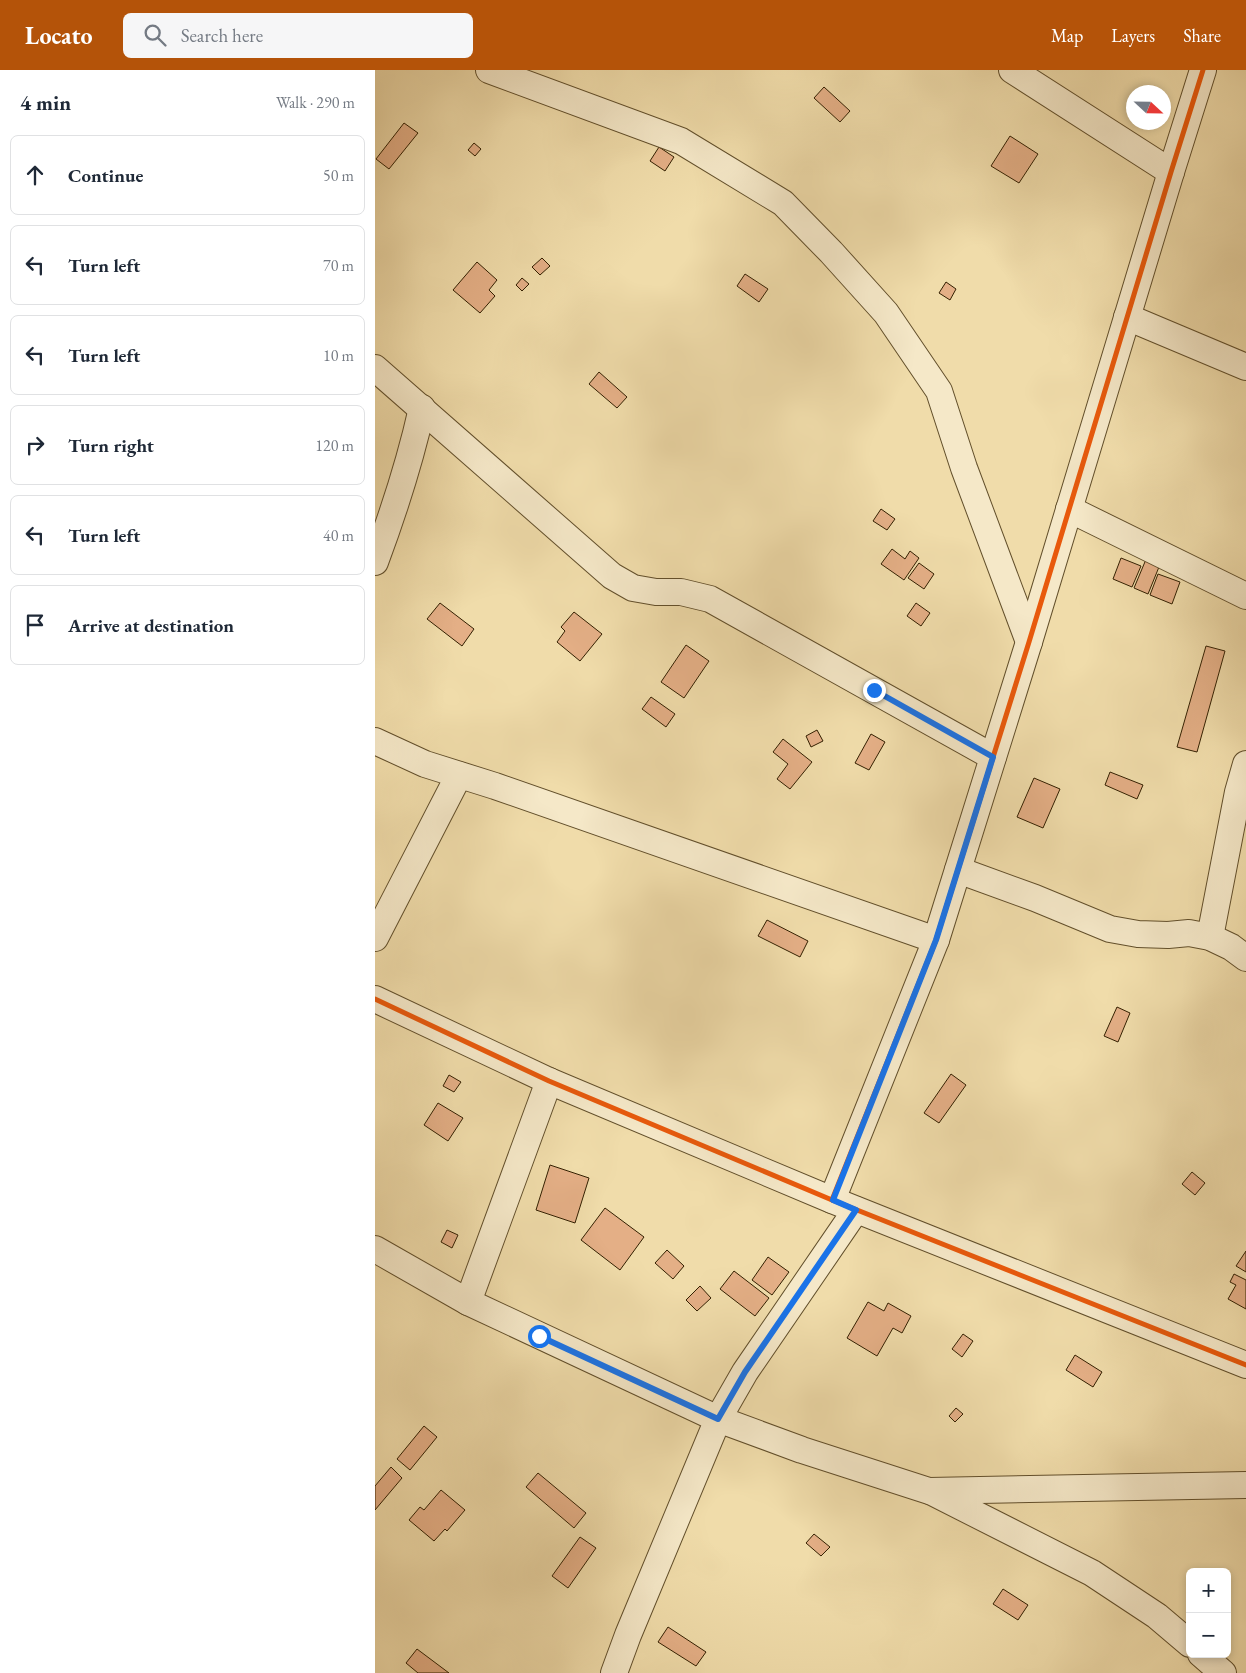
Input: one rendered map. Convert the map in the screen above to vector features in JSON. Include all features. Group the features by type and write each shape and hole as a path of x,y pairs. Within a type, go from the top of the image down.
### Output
{"street":[{"path":"489,70 681,140 783,203 831,252 885,313 939,391 964,468 1029,642"},
{"path":"1012,70 1171,172"},
{"path":"614,1673 718,1419 844,1205 936,940 1203,70"},
{"path":"1127,317 1246,367"},
{"path":"375,368 612,576 633,588 656,592 681,592 710,599 993,757"},
{"path":"375,562 412,452 422,408"},
{"path":"1069,509 1246,596"},
{"path":"375,741 425,764 495,786 936,940"},
{"path":"1210,937 1238,792 1246,764"},
{"path":"375,938 459,775"},
{"path":"957,870 1110,928 1138,934 1168,935 1189,933 1210,937 1231,947 1246,958"},
{"path":"375,999 549,1081 844,1205 1246,1365"},
{"path":"468,1302 549,1081"},
{"path":"375,1249 468,1302 718,1419 802,1450 929,1491 1092,1573 1157,1616 1186,1641"},
{"path":"929,1491 1246,1485"},
{"path":"1206,1658 1223,1673"}],"building":[{"path":"824,87 850,111 840,122 814,98"},
{"path":"404,123 418,133 389,169 376,159"},
{"path":"1010,136 1038,154 1019,183 991,166"},
{"path":"474,143 481,149 475,156 468,150"},
{"path":"659,147 674,157 665,171 650,161"},
{"path":"542,258 550,266 540,275 532,267"},
{"path":"477,262 497,280 489,290 495,296 480,313 453,290"},
{"path":"745,274 768,289 759,302 737,286"},
{"path":"522,278 529,284 522,291 516,285"},
{"path":"946,282 956,289 950,300 939,293"},
{"path":"599,372 627,397 617,408 589,384"},
{"path":"881,509 895,519 887,530 873,521"},
{"path":"892,549 905,559 910,551 919,558 904,580 881,564"},
{"path":"1147,557 1161,562 1148,594 1134,588"},
{"path":"1121,558 1141,566 1132,587 1113,579"},
{"path":"919,563 934,574 924,589 908,578"},
{"path":"1158,574 1180,582 1172,604 1150,595"},
{"path":"440,603 474,629 462,646 427,619"},
{"path":"916,603 930,613 921,626 907,616"},
{"path":"574,612 602,634 580,661 557,642 565,631 561,627"},
{"path":"686,645 709,661 684,698 661,682"},
{"path":"1206,646 1225,651 1197,752 1177,747"},
{"path":"651,697 675,714 666,727 642,709"},
{"path":"817,730 823,741 811,747 806,736"},
{"path":"871,734 885,742 869,770 855,763"},
{"path":"783,739 812,762 790,789 777,779 788,764 773,752"},
{"path":"1110,772 1143,785 1137,799 1105,785"},
{"path":"1034,778 1060,789 1043,828 1017,817"},
{"path":"767,920 808,941 800,957 758,936"},
{"path":"1117,1007 1130,1013 1118,1042 1104,1036"},
{"path":"951,1074 966,1085 939,1123 924,1113"},
{"path":"449,1075 461,1082 454,1092 443,1086"},
{"path":"438,1103 463,1118 448,1141 424,1125"},
{"path":"550,1165 589,1178 575,1223 536,1210"},
{"path":"1192,1172 1205,1183 1195,1195 1182,1184"},
{"path":"605,1208 644,1237 620,1270 581,1240"},
{"path":"447,1230 458,1235 452,1248 441,1242"},
{"path":"667,1250 684,1266 673,1279 655,1263"},
{"path":"1246,1251 1246,1272 1236,1266"},
{"path":"768,1257 789,1272 772,1295 752,1280"},
{"path":"734,1271 769,1298 755,1316 720,1289"},
{"path":"1234,1274 1246,1280 1246,1309 1228,1299 1236,1285 1230,1282"},
{"path":"700,1286 711,1298 697,1311 686,1300"},
{"path":"868,1302 884,1311 888,1303 911,1316 902,1333 893,1328 877,1356 847,1338"},
{"path":"963,1334 973,1341 962,1357 952,1349"},
{"path":"1075,1355 1102,1372 1093,1387 1066,1370"},
{"path":"956,1408 963,1414 955,1422 949,1416"},
{"path":"424,1426 437,1437 410,1470 397,1459"},
{"path":"391,1467 402,1478 375,1510 375,1486"},
{"path":"538,1473 586,1513 574,1528 526,1487"},
{"path":"441,1490 465,1510 447,1531 445,1529 434,1541 409,1520 420,1507 424,1510"},
{"path":"814,1534 830,1547 821,1556 806,1543"},
{"path":"580,1537 596,1548 568,1588 552,1576"},
{"path":"1003,1589 1028,1605 1018,1620 993,1604"},
{"path":"668,1627 706,1652 696,1666 658,1642"},
{"path":"417,1649 449,1673 418,1673 406,1663"}],"cycle path":[{"path":"832,1200 936,940 1203,70"},
{"path":"375,999 549,1081 832,1200 1246,1365"}],"route":[{"path":"539,1336 718,1419 745,1372 856,1210 833,1200 936,940 993,757 874,690"}]}
